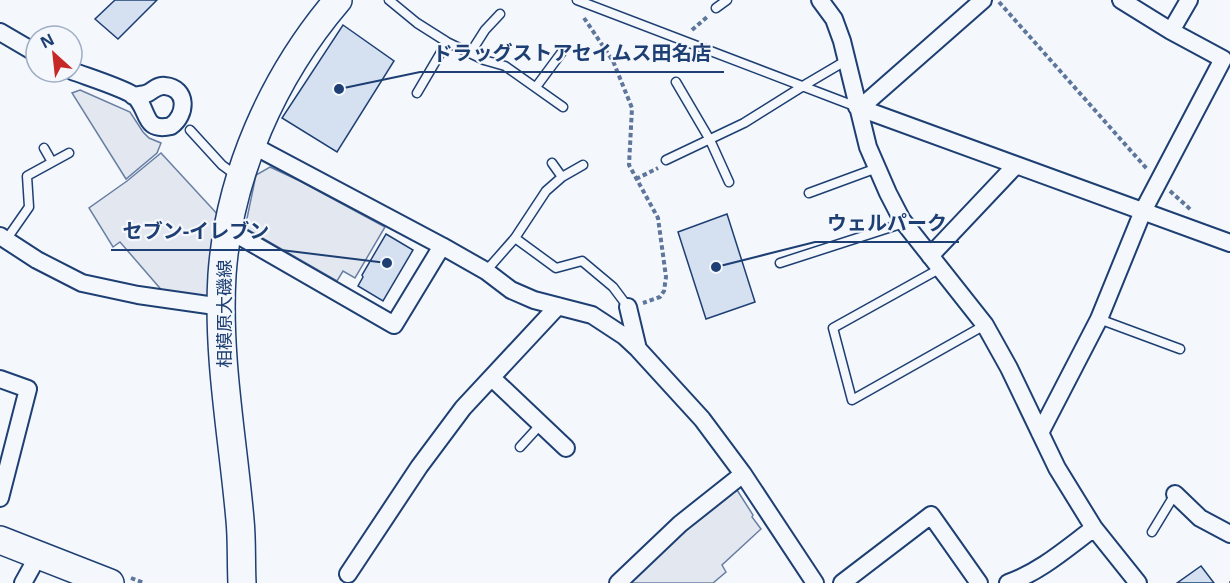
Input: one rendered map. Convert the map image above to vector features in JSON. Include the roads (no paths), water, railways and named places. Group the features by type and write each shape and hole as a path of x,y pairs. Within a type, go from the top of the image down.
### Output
{"main road":[{"name":"相模原大磯線","path":"242,583 240,522 224,365 222,274 229,230 241,178 262,118 300,49 338,0"},
{"path":"0,540 110,583"}],"street":[{"path":"820,0 834,19 847,60 868,147 904,223 985,325 1014,378 1057,468 1094,528 1138,583"},
{"path":"857,107 983,0"},
{"path":"1040,433 1100,319 1143,211 1223,59 1121,0"},
{"path":"1172,31 1189,0"},
{"path":"0,32 24,46"},
{"path":"84,76 133,96"},
{"path":"857,107 1230,243"},
{"path":"252,145 442,246 486,271 510,290 534,300 592,315 624,336 639,349 702,419 743,474 815,583"},
{"path":"936,262 1016,165"},
{"path":"229,230 394,325 442,246"},
{"path":"3,238 37,260 82,283 138,295 222,307"},
{"path":"348,574 419,467 463,408 558,306"},
{"path":"628,307 639,349"},
{"path":"492,378 566,448"},
{"path":"0,379 28,389 0,498"},
{"path":"618,583 680,525 743,474"},
{"path":"1175,494 1200,518 1230,534"},
{"path":"842,583 931,515 979,583"},
{"path":"1008,583 1040,567 1094,528"},
{"path":"23,583 38,556"}],"lane":[{"path":"389,0 417,24 484,60 505,66 563,107"},
{"path":"716,8 727,0"},
{"path":"578,4 857,107"},
{"path":"471,52 485,30 500,14"},
{"path":"417,93 447,42"},
{"path":"536,87 562,52"},
{"path":"666,160 744,123 847,60"},
{"path":"676,82 710,140 729,182"},
{"path":"190,130 222,165 241,178"},
{"path":"44,148 52,162"},
{"path":"3,238 29,207 27,176 69,153"},
{"path":"552,163 562,177"},
{"path":"486,271 515,238 546,191 562,177 583,165"},
{"path":"809,193 877,168"},
{"path":"780,263 904,223"},
{"path":"515,238 556,268 582,261 613,287 628,307"},
{"path":"936,262 833,328 852,400 985,325"},
{"path":"1100,319 1179,349"},
{"path":"519,447 541,424"},
{"path":"1152,532 1175,494"}],"place":[{"name":"ドラッグストアセイムス田名店","path":"339,89"},
{"name":"セブン-イレブン","path":"387,263"},
{"name":"ウェルパーク","path":"716,267"}]}
